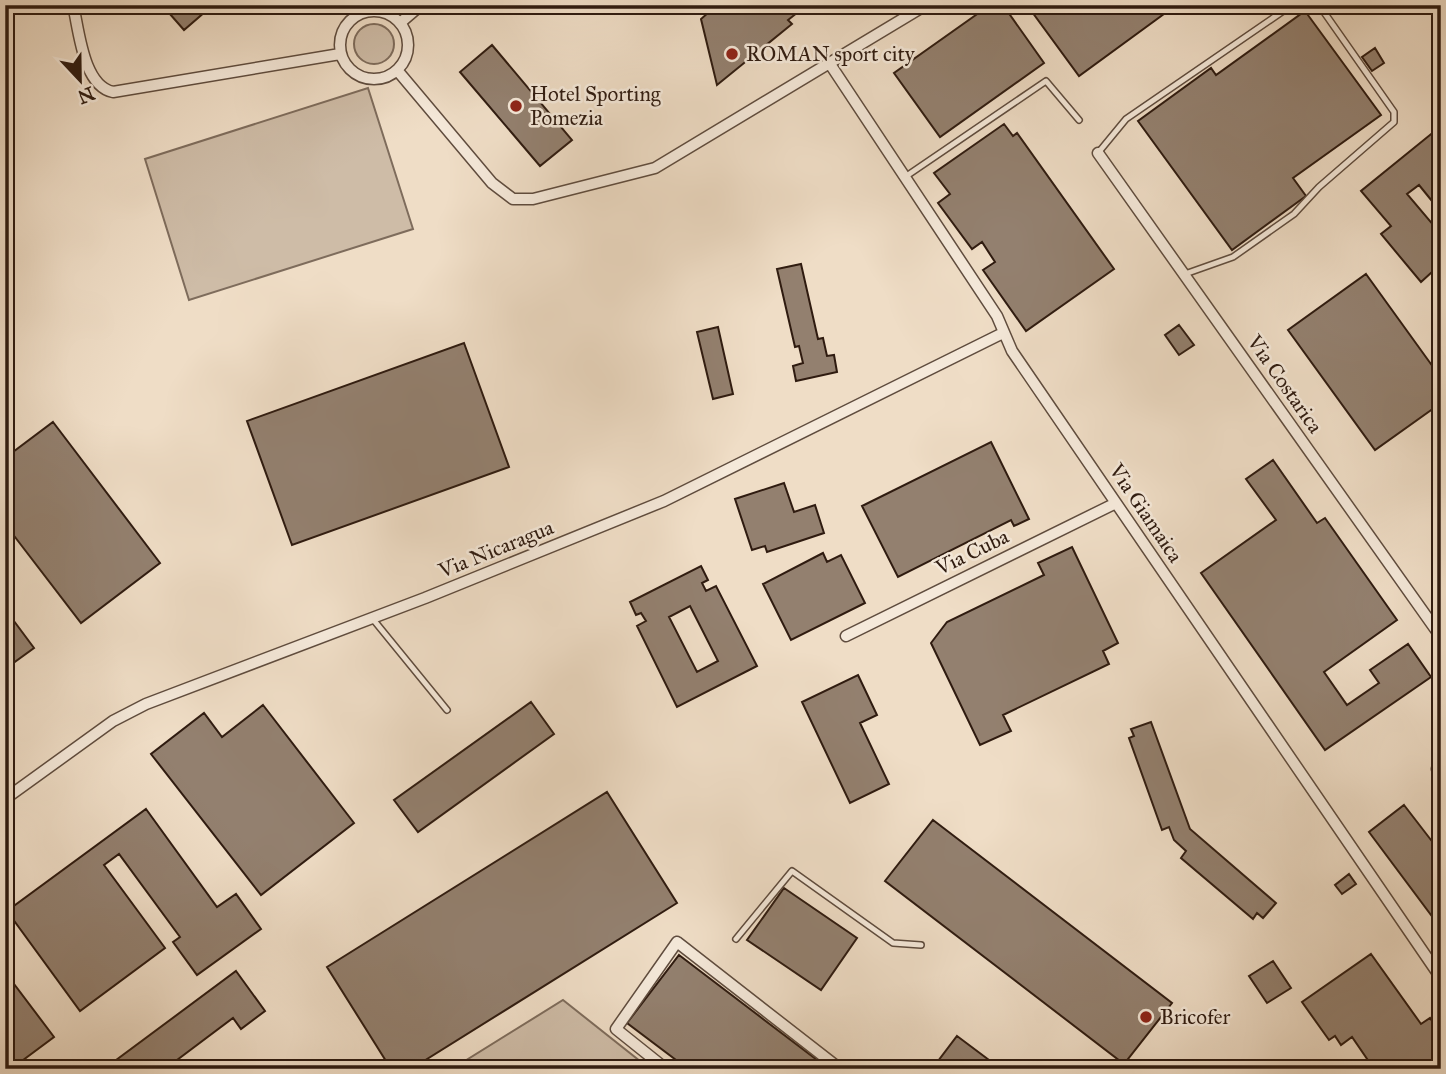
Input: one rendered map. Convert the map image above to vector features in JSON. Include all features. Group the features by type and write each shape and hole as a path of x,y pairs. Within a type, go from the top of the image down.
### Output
{"street":[{"path":"73,5 91,74 99,86 108,91 119,92 340,54"},
{"path":"400,23 421,5"},
{"path":"397,70 492,183 505,195 522,200 655,168 926,5"},
{"path":"380,11 400,23 408,47 397,70 387,76 364,78 354,73 340,54 342,31 358,14 380,11"},
{"name":"Via Giamaica","path":"830,64 997,316 1012,351 1441,978"},
{"name":"Via Costarica","path":"1098,153 1441,637"},
{"name":"Via Nicaragua","path":"5,799 113,721 146,704 372,618 664,501 1003,333"},
{"name":"Via Cuba","path":"846,636 1115,503"},
{"path":"1441,752 1437,769 1441,778"},
{"path":"666,1069 616,1029 677,942 840,1069"}],"lane":[{"path":"1098,153 1126,119 1292,5"},
{"path":"1184,275 1233,257 1294,214 1318,187 1394,122 1394,112 1319,5"},
{"path":"905,177 1046,81 1079,120"},
{"path":"372,618 447,710"},
{"path":"736,939 792,871 893,943 921,945"}],"shaded area":[{"path":"374,24 382,25 388,30 393,36 393,52 388,58 382,63 374,64 366,63 360,58 355,52 354,44 355,36 360,30 366,25"},
{"path":"368,88 413,229 189,300 145,159"},
{"path":"563,1000 650,1069 452,1069"}],"building":[{"path":"162,5 213,5 184,30"},
{"name":"ROMAN sport city","path":"717,5 807,5 788,20 792,24 717,85 701,19"},
{"path":"990,5 1003,5 1044,63 940,137 894,73"},
{"path":"1027,5 1164,5 1168,11 1079,76"},
{"path":"1305,11 1381,115 1293,178 1306,196 1232,250 1138,121 1211,68 1216,75"},
{"name":"Hotel Sporting Pomezia","path":"492,45 572,140 540,166 460,72"},
{"path":"1375,48 1384,63 1372,71 1362,57"},
{"path":"1004,124 1013,136 1017,133 1114,269 1026,331 983,270 995,262 982,242 972,249 938,203 950,194 934,173"},
{"path":"1441,126 1441,194 1432,201 1419,185 1407,194 1441,234 1441,283 1432,272 1421,282 1381,234 1391,226 1361,191"},
{"path":"801,264 818,339 823,338 827,356 834,355 837,372 796,381 793,366 803,363 799,346 795,347 777,269"},
{"path":"1366,274 1441,378 1441,403 1375,450 1288,330"},
{"path":"1179,325 1194,345 1179,355 1165,335"},
{"path":"718,327 733,394 713,399 697,332"},
{"path":"464,343 509,467 292,545 247,421"},
{"path":"53,422 160,563 81,623 5,524 5,458"},
{"path":"991,442 1029,519 1014,526 1011,520 898,577 862,506"},
{"path":"1273,460 1317,523 1325,518 1397,620 1324,672 1347,705 1379,683 1370,670 1408,644 1431,677 1325,750 1201,573 1276,520 1246,479"},
{"path":"784,483 794,512 815,505 824,533 767,552 765,546 752,550 735,499"},
{"path":"1072,547 1118,643 1103,651 1109,664 1003,715 1011,731 980,745 931,643 947,622 1044,575 1038,563"},
{"path":"823,553 827,562 841,555 865,603 791,640 763,584"},
{"path":"701,566 708,580 702,583 706,591 716,586 757,666 677,707 637,626 646,621 641,613 636,615 630,602","holes":["690,606 718,661 697,672 669,617"]},
{"path":"5,609 34,648 5,669"},
{"path":"858,675 877,715 860,723 889,784 850,803 802,702"},
{"path":"531,702 554,734 418,832 394,800"},
{"path":"263,705 354,823 261,895 151,754 204,713 222,737"},
{"path":"1151,722 1190,829 1276,903 1263,918 1257,913 1253,919 1181,858 1186,851 1174,840 1169,827 1162,830 1129,738 1134,736 1131,729"},
{"path":"607,792 677,903 411,1069 391,1069 327,967"},
{"path":"1404,805 1441,853 1440,927 1369,832"},
{"path":"146,809 217,907 236,894 261,929 197,975 173,942 180,937 119,854 104,865 165,948 80,1011 7,911"},
{"path":"933,820 1172,1003 1124,1064 885,881"},
{"path":"1349,874 1356,884 1342,894 1335,885"},
{"path":"784,888 857,938 821,990 747,940"},
{"path":"1371,954 1421,1024 1430,1018 1441,1034 1441,1057 1424,1069 1374,1069 1352,1037 1341,1045 1335,1036 1329,1040 1302,1002"},
{"path":"679,955 817,1060 811,1069 688,1069 627,1023"},
{"path":"1273,961 1291,988 1267,1003 1249,976"},
{"path":"236,971 265,1011 241,1029 233,1018 165,1069 104,1069"},
{"path":"5,972 54,1037 11,1069 5,1069"},
{"path":"957,1036 1001,1069 932,1069"}],"place":[{"name":"ROMAN sport city","path":"732,54"},
{"name":"Hotel Sporting Pomezia","path":"516,106"},
{"name":"Bricofer","path":"1146,1017"}]}
